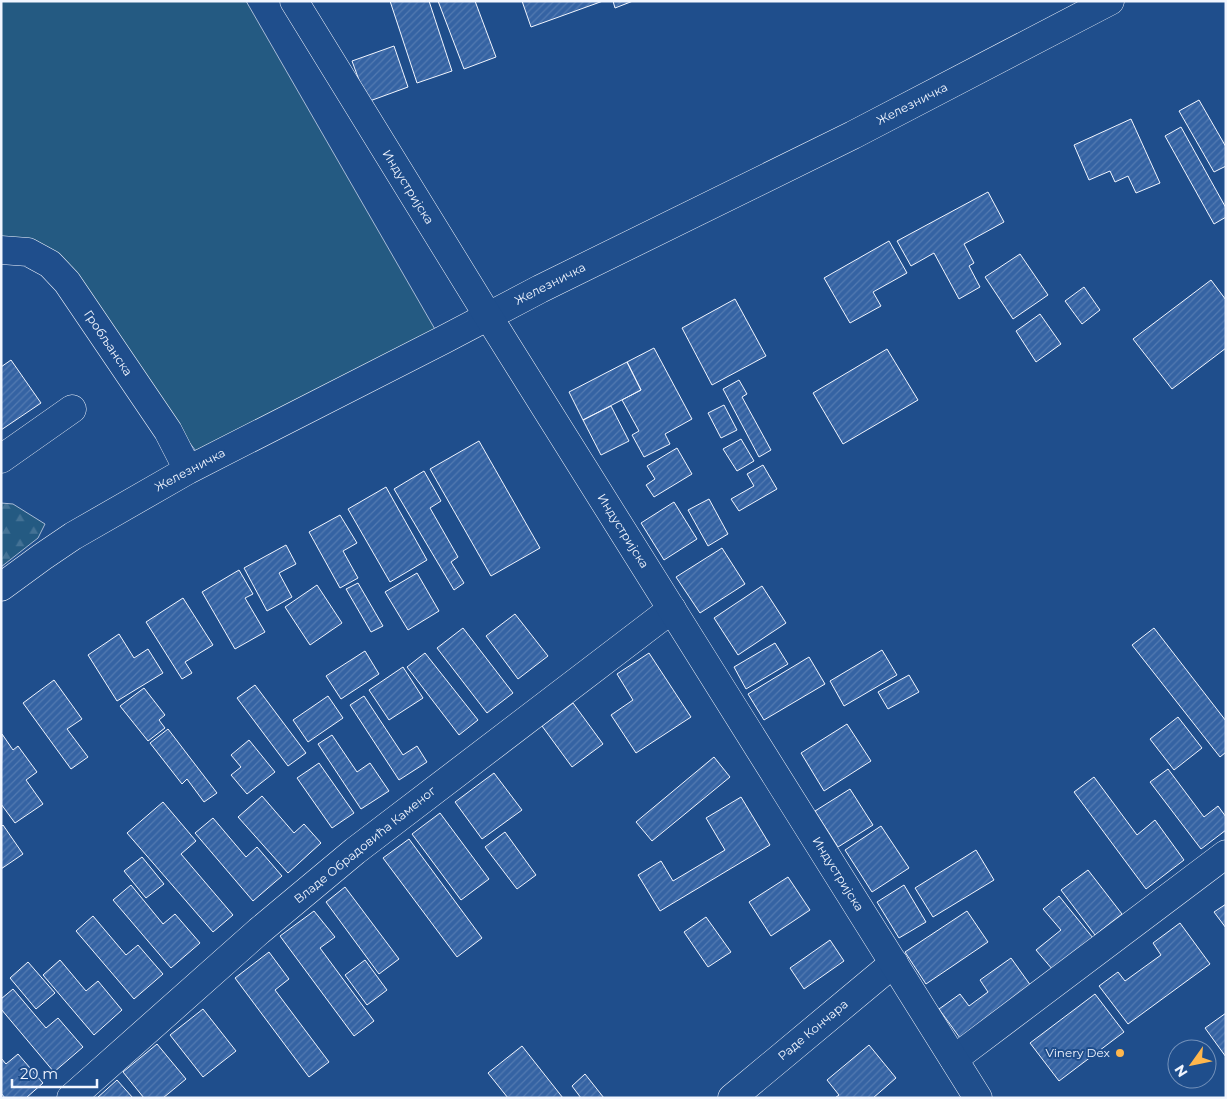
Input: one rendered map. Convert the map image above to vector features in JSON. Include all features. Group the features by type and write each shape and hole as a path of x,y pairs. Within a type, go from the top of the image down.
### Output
{"street":[{"name":"Индустријска","path":"294,1 488,316 978,1098"},
{"name":"Железничка","path":"1,587 73,536 188,470 488,316 853,135 1110,1"},
{"name":"Гробљанска","path":"1,250 28,252 50,264 67,282 168,431 188,470"},
{"path":"1,459 72,409"},
{"name":"Владе Обрадовића Каменог","path":"71,1098 259,931 355,851 672,609"},
{"path":"954,1059 1226,854"},
{"name":"Раде Кончара","path":"732,1098 894,963"}],"green space":[{"path":"1,1 246,1 436,331 203,460 160,405 71,271 1,237"},
{"path":"1,503 13,504 45,524 38,538 1,567"}],"building":[{"path":"390,1 429,1 452,71 417,83"},
{"path":"438,1 475,1 496,57 464,69"},
{"path":"522,1 603,1 531,27"},
{"path":"613,1 633,1 615,8"},
{"path":"394,46 408,87 367,102 352,61"},
{"path":"1199,100 1226,147 1226,166 1214,172 1179,111"},
{"path":"1131,119 1160,183 1136,193 1128,176 1115,182 1110,171 1089,180 1074,145"},
{"path":"1181,127 1226,208 1226,217 1214,224 1165,136"},
{"path":"988,192 1004,222 964,244 974,263 969,266 980,287 959,299 934,253 911,266 897,241"},
{"path":"889,241 907,273 873,292 881,306 850,323 824,278"},
{"path":"1020,254 1048,295 1013,319 985,277"},
{"path":"1211,280 1226,300 1226,348 1172,389 1133,339"},
{"path":"1084,287 1100,310 1082,324 1065,301"},
{"path":"735,299 766,356 712,385 682,328"},
{"path":"1040,314 1061,344 1036,362 1016,331"},
{"path":"654,348 692,419 665,434 670,444 644,457 632,435 639,431 622,400 641,390 627,362"},
{"path":"887,349 918,400 843,444 813,393"},
{"path":"11,360 41,403 1,430 1,367"},
{"path":"627,362 641,390 583,420 569,392"},
{"path":"739,380 747,394 742,397 771,450 759,457 723,389"},
{"path":"724,405 737,430 721,438 708,413"},
{"path":"611,406 629,441 601,455 583,420"},
{"path":"741,439 754,461 737,471 723,449"},
{"path":"479,441 540,548 491,576 430,469"},
{"path":"677,448 692,474 654,497 646,485 655,479 647,466"},
{"path":"763,465 777,489 739,511 731,499 754,486 747,474"},
{"path":"424,471 441,501 430,508 458,557 451,562 464,583 454,590 394,489"},
{"path":"386,487 427,560 390,582 348,509"},
{"path":"709,499 728,534 708,546 688,510"},
{"path":"674,502 697,539 664,560 641,523"},
{"path":"340,515 357,543 343,551 358,578 340,588 309,532"},
{"path":"286,545 296,564 279,573 292,597 267,611 244,568"},
{"path":"722,548 745,584 700,613 676,577"},
{"path":"239,570 253,594 245,598 265,632 235,649 202,592"},
{"path":"417,573 439,611 408,630 385,592"},
{"path":"358,583 383,626 371,632 346,589"},
{"path":"317,585 342,623 310,645 285,607"},
{"path":"762,586 786,623 738,655 714,618"},
{"path":"183,598 213,645 185,662 192,673 182,679 146,622"},
{"path":"515,614 548,656 518,679 486,636"},
{"path":"463,628 513,693 487,713 437,648"},
{"path":"1154,628 1226,721 1226,752 1220,757 1132,645"},
{"path":"119,634 134,658 148,649 163,673 117,701 88,655"},
{"path":"775,643 788,664 746,689 734,667"},
{"path":"882,650 897,675 844,706 830,681"},
{"path":"365,651 379,674 341,699 326,676"},
{"path":"425,653 478,720 459,735 407,667"},
{"path":"649,653 691,717 636,753 611,715 633,700 617,674"},
{"path":"809,657 825,684 764,720 748,694"},
{"path":"403,667 423,698 389,720 369,690"},
{"path":"909,675 919,692 888,709 878,692"},
{"path":"54,680 82,719 67,729 88,757 71,769 23,703"},
{"path":"255,685 306,753 288,766 237,698"},
{"path":"144,688 165,715 159,720 165,728 148,741 120,706"},
{"path":"328,696 343,718 308,742 293,720"},
{"path":"364,696 403,755 417,746 427,762 399,780 350,705"},
{"path":"573,703 603,744 572,767 542,726"},
{"path":"1178,717 1202,748 1174,770 1150,739"},
{"path":"847,724 871,761 824,791 801,753"},
{"path":"168,729 217,793 204,802 187,779 182,784 150,743"},
{"path":"2,734 13,750 18,746 37,772 26,780 43,804 15,823 1,804"},
{"path":"332,735 357,772 370,763 389,791 361,809 318,744"},
{"path":"249,740 275,772 247,794 231,775 241,767 231,755"},
{"path":"714,757 730,777 652,841 636,822"},
{"path":"319,763 354,813 332,828 297,778"},
{"path":"1168,769 1204,817 1218,806 1226,817 1226,830 1201,849 1150,782"},
{"path":"494,773 522,810 482,839 455,802"},
{"path":"1094,777 1137,835 1155,820 1184,860 1146,889 1074,792"},
{"path":"850,789 873,825 838,847 815,811"},
{"path":"262,796 294,833 304,824 321,843 288,873 238,817"},
{"path":"741,797 770,845 660,911 638,875 661,861 673,881 725,850 706,818"},
{"path":"163,802 196,841 181,854 233,915 213,932 127,833"},
{"path":"440,813 489,879 461,900 412,834"},
{"path":"213,818 246,857 257,847 282,876 253,901 195,833"},
{"path":"3,825 23,854 1,869 1,827"},
{"path":"881,826 909,868 872,892 845,850"},
{"path":"505,832 536,875 517,889 485,847"},
{"path":"409,839 482,938 457,957 383,858"},
{"path":"976,850 994,880 933,917 915,888"},
{"path":"142,857 164,884 146,898 124,871"},
{"path":"1088,870 1122,914 1095,935 1061,890"},
{"path":"788,877 810,910 771,936 749,902"},
{"path":"131,885 163,924 175,914 200,943 171,968 113,900"},
{"path":"904,885 926,922 899,938 877,902"},
{"path":"345,887 399,959 379,974 326,902"},
{"path":"1059,896 1093,938 1053,970 1036,950 1061,930 1043,909"},
{"path":"1226,904 1226,928 1214,912"},
{"path":"314,911 335,937 320,948 374,1021 354,1036 280,936"},
{"path":"967,911 988,942 926,984 905,952"},
{"path":"93,916 126,955 138,945 163,974 134,999 76,931"},
{"path":"706,917 731,952 708,967 684,932"},
{"path":"1180,923 1210,964 1128,1024 1099,986 1118,972 1125,981 1161,955 1153,943"},
{"path":"830,940 844,961 804,989 790,968"},
{"path":"269,952 289,979 275,990 329,1062 309,1077 235,978"},
{"path":"1011,958 1031,986 960,1038 939,1009 960,994 969,1006 988,992 980,980"},
{"path":"60,960 86,991 98,981 122,1010 94,1035 43,975"},
{"path":"365,960 387,990 367,1005 345,975"},
{"path":"28,962 55,993 36,1009 10,978"},
{"path":"13,989 46,1028 58,1018 83,1047 54,1072 1,1009 1,999"},
{"path":"1095,994 1124,1032 1059,1081 1030,1043"},
{"path":"203,1009 236,1051 203,1077 170,1035"},
{"path":"1226,1013 1226,1057 1217,1045 1217,1039 1213,1039 1205,1028"},
{"path":"157,1044 186,1079 163,1098 144,1098 123,1072"},
{"path":"869,1045 896,1078 873,1098 835,1098 839,1095 827,1080"},
{"path":"522,1046 563,1098 508,1098 488,1073"},
{"path":"18,1054 43,1083 26,1098 5,1098 1,1093 1,1058 6,1064"},
{"path":"585,1074 604,1098 581,1098 572,1086"},
{"path":"117,1080 133,1098 97,1098"}],"place":[{"name":"Vinery Dex","path":"1120,1053"}]}
